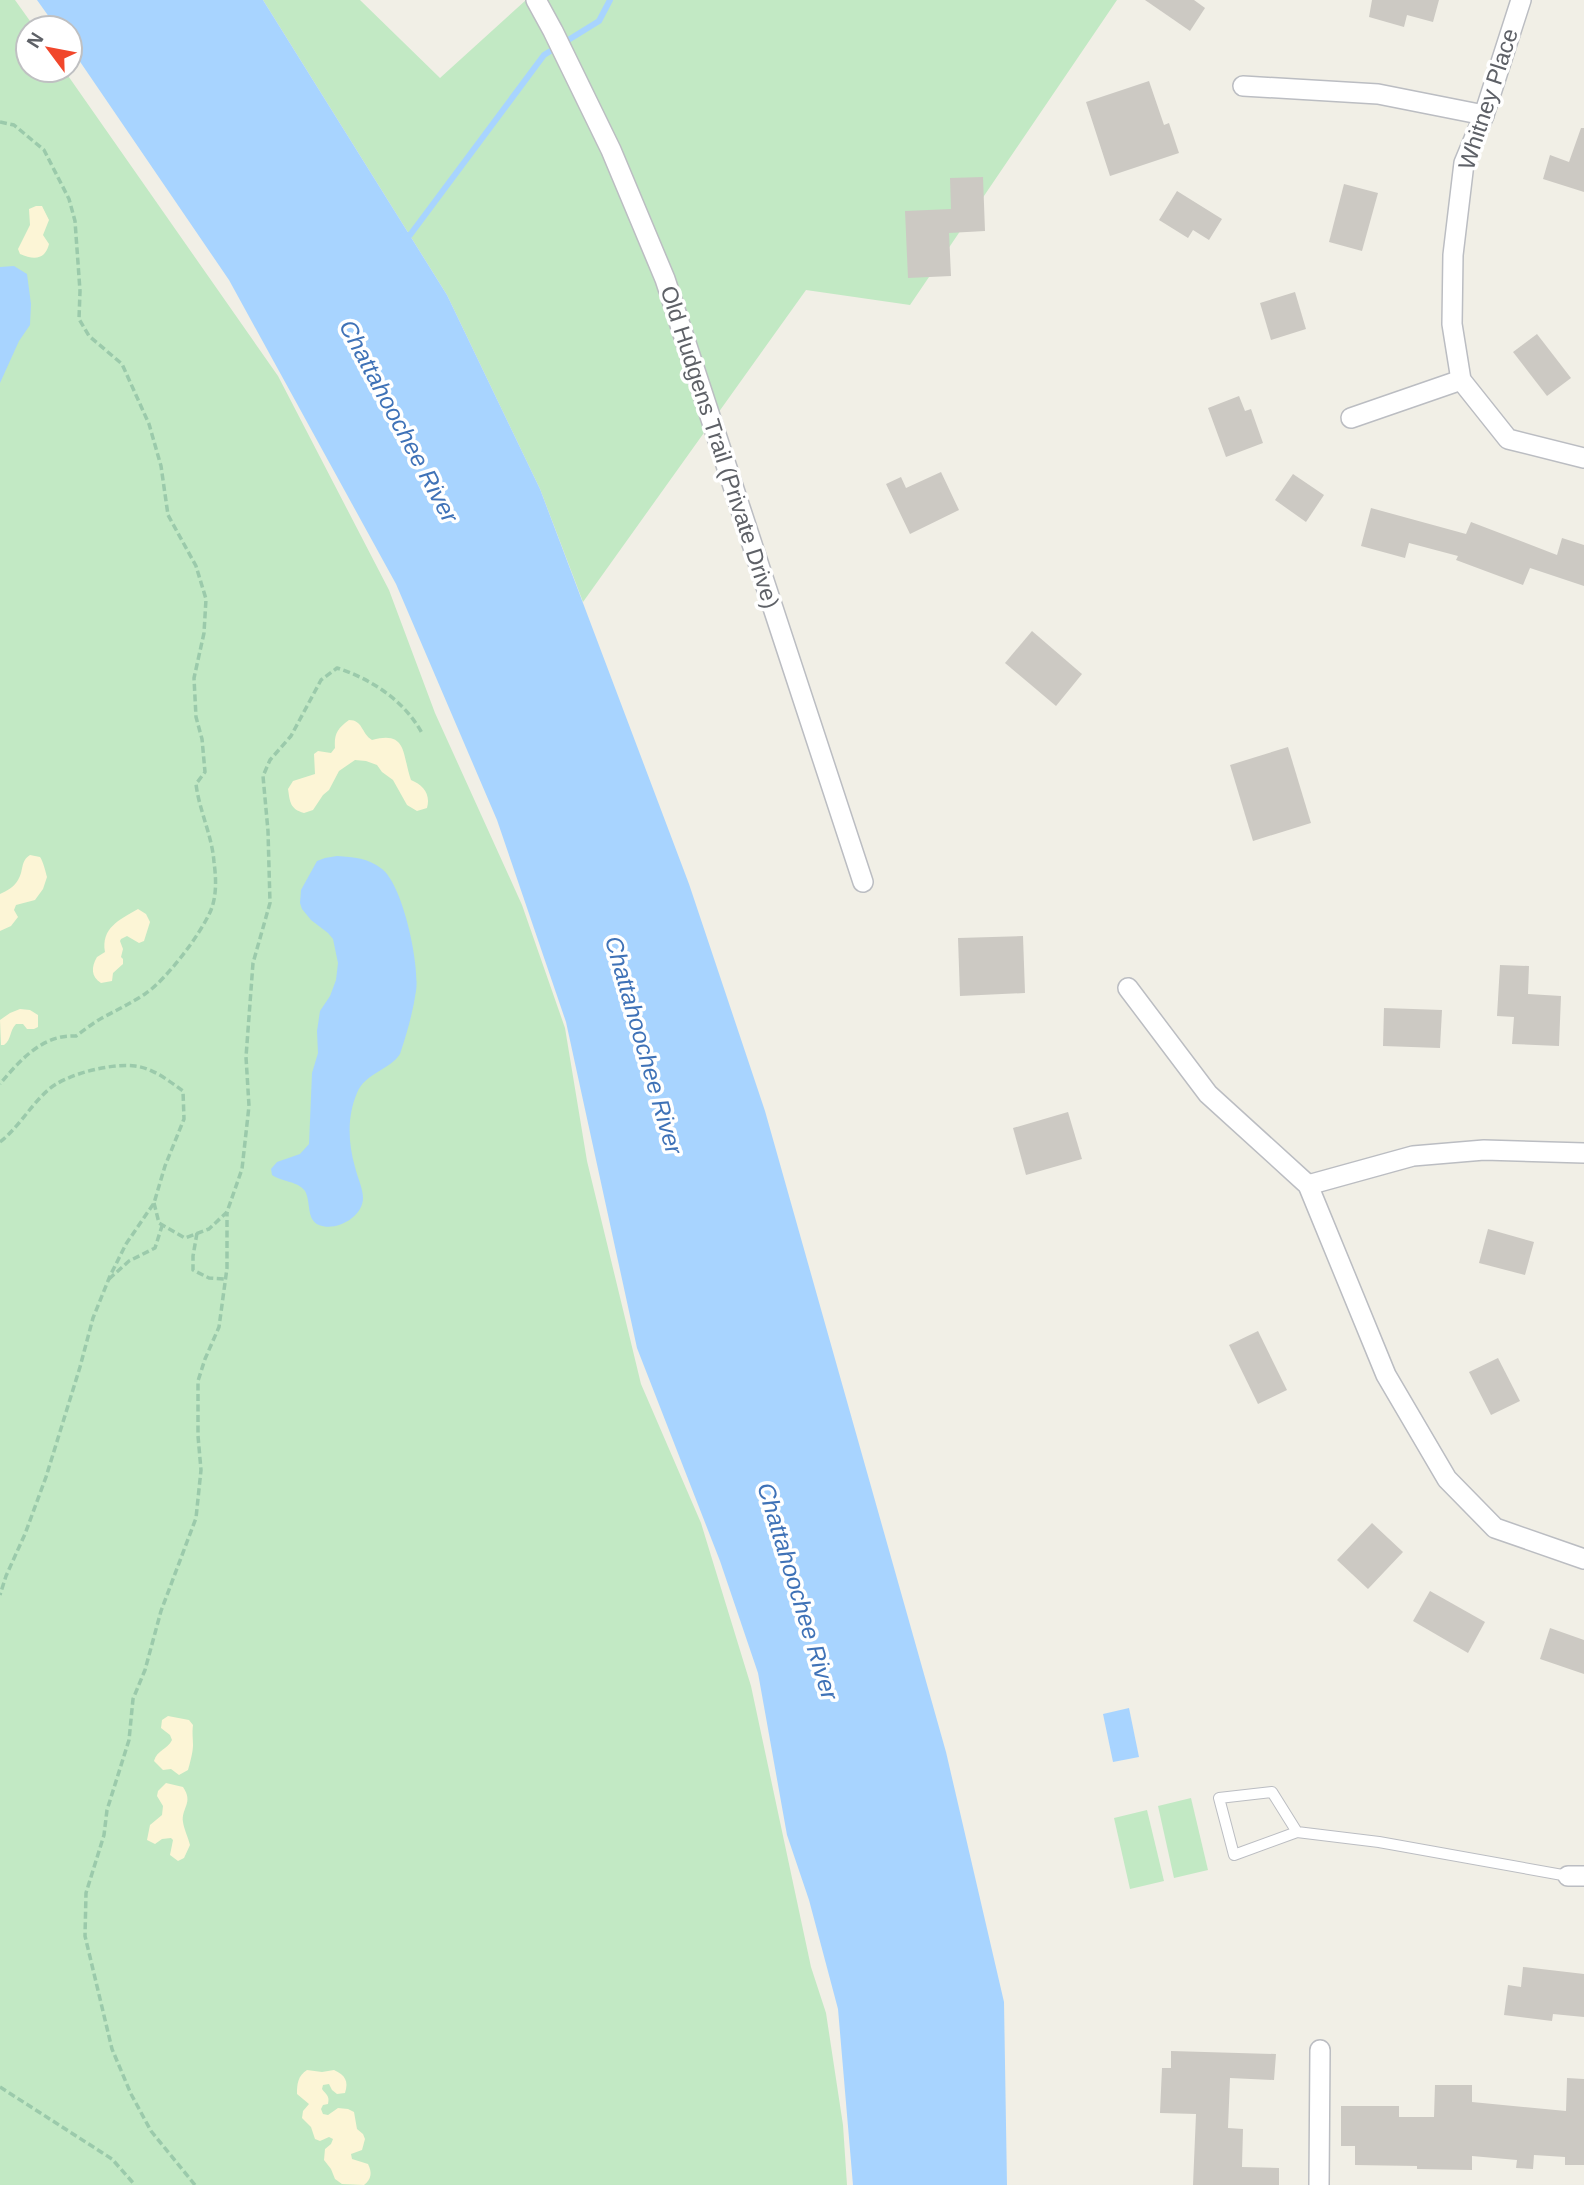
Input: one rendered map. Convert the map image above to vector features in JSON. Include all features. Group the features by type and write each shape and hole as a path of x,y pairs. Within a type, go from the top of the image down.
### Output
{"street":[{"name":"Old Hudgens Trail (Private Drive)","path":"536,0 611,150 665,279 863,882"},
{"name":"Whitney Place","path":"1521,0 1484,114 1464,163 1453,255 1452,324 1461,380 1508,439 1584,458"},
{"path":"1243,86 1378,94 1484,114"},
{"path":"1351,418 1461,380"},
{"path":"1128,988 1208,1094 1307,1185 1386,1375 1447,1479 1495,1528 1584,1559"},
{"path":"1307,1185 1413,1156 1483,1150 1584,1153"},
{"path":"1319,2185 1320,2050"}],"lane":[{"path":"1297,1832 1272,1792 1219,1798 1234,1855 1297,1832 1379,1842 1576,1876"}],"path":[{"path":"0,122 13,125 44,150 69,199 75,221 80,291 79,319 89,336 122,364 134,390 149,424 161,466 169,515 196,566 203,588 206,599 205,633 194,678 195,716 202,739 205,772 196,783 214,860 216,886 211,909 195,937 172,968 147,992 76,1036 61,1035 41,1044 22,1059 0,1084"},
{"path":"195,2185 151,2131 131,2094 112,2049 85,1936 86,1894 104,1835 107,1810 129,1740 132,1699 145,1670 161,1611 195,1518 201,1470 198,1381 219,1327 225,1279 227,1212 242,1168 249,1106 246,1057 253,963 270,903 263,776 270,760 291,736 321,680 337,668 355,673 390,695 414,718 423,735"},
{"path":"0,1142 26,1117 45,1093 60,1081 113,1067 136,1066 160,1074 183,1091 184,1119 154,1203 126,1244 93,1318 46,1477 0,1595"},
{"path":"154,1203 159,1223 185,1238 209,1229 227,1212"},
{"path":"108,1281 129,1261 155,1248 163,1225"},
{"path":"197,1233 193,1270 209,1278 225,1279"},
{"path":"0,2087 113,2159 135,2185"}],"green space":[{"path":"0,0 15,0 25,14 14,14 14,84 74,84 278,376 389,590 435,713 522,905 565,1028 587,1161 641,1384 701,1523 751,1686 811,1967 826,2013 843,2125 847,2185 0,2185"},
{"path":"263,0 360,0 440,78 526,0 1117,0 910,305 806,290 583,602 540,489 447,295"},
{"path":"1191,1798 1208,1870 1174,1878 1158,1806"},
{"path":"1147,1810 1164,1881 1130,1889 1114,1818"}],"sand":[{"path":"42,206 49,220 43,235 49,244 42,256 34,258 20,254 18,249 30,225 29,209"},
{"path":"349,720 360,724 372,740 384,738 398,742 402,747 411,780 427,794 427,808 417,811 407,805 393,780 377,765 355,760 339,771 329,790 313,810 304,813 293,807 288,789 293,781 315,774 314,754 318,751 331,753 335,748 337,732"},
{"path":"30,855 40,857 42,861 47,877 43,889 35,900 16,905 14,910 18,917 11,926 0,931 0,894 20,877 25,860"},
{"path":"138,909 146,914 150,922 144,941 139,943 127,936 121,939 123,964 113,973 112,981 101,983 95,978 93,968 97,957 105,952 104,944 109,931 118,921"},
{"path":"20,1009 30,1010 38,1015 38,1027 27,1029 23,1024 16,1024 7,1043 1,1045 0,1020"},
{"path":"168,1716 189,1720 193,1725 193,1748 189,1767 179,1775 171,1769 163,1770 154,1761 172,1740 161,1728 162,1720"},
{"path":"166,1783 183,1787 187,1797 183,1822 190,1845 184,1858 178,1861 170,1855 173,1840 171,1838 162,1839 155,1844 147,1840 150,1825 162,1815 163,1806 157,1796"},
{"path":"307,2070 334,2070 345,2079 345,2093 337,2094 329,2084 323,2085 328,2104 321,2109 323,2114 328,2115 338,2108 354,2112 357,2129 365,2139 362,2150 351,2154 352,2159 368,2164 371,2173 364,2185 342,2184 335,2179 324,2160 325,2149 333,2139 315,2139 311,2127 302,2118 303,2111 309,2104 297,2094 297,2086 300,2077"}],"water":[{"name":"Chattahoochee River","path":"37,0 263,0 447,295 540,489 689,884 765,1111 946,1752 1004,2002 1007,2185 853,2185 838,2009 809,1900 787,1835 758,1673 720,1561 637,1348 566,1022 497,820 396,584 229,280 84,68 84,14 47,14"},
{"path":"14,266 27,274 31,304 30,325 19,341 0,383 0,267"},
{"path":"337,856 371,862 390,878 408,926 417,979 413,1007 400,1054 361,1086 351,1111 351,1149 362,1190 362,1205 354,1217 340,1225 326,1227 312,1219 305,1191 294,1183 272,1175 271,1169 277,1162 300,1154 309,1144 312,1073 318,1053 320,1011 336,980 338,963 333,939 302,909 301,890 317,861"},
{"path":"1129,1708 1139,1757 1113,1762 1103,1714"}],"building":[{"path":"1145,0 1194,0 1205,8 1190,31"},
{"path":"1372,0 1439,0 1433,22 1407,15 1404,27 1369,17"},
{"path":"1149,81 1164,125 1169,123 1179,153 1110,176 1086,102"},
{"path":"1581,128 1584,128 1584,192 1543,179 1550,155 1569,162"},
{"path":"983,177 985,231 949,233 951,276 908,278 905,211 951,209 950,178"},
{"path":"1344,184 1378,193 1362,251 1329,242"},
{"path":"1177,191 1222,219 1209,240 1193,230 1188,238 1159,220"},
{"path":"1295,292 1306,329 1271,340 1260,303"},
{"path":"1537,334 1571,378 1547,396 1513,352"},
{"path":"1239,396 1245,411 1251,409 1263,443 1226,457 1208,408"},
{"path":"941,472 959,510 910,534 886,484 901,477 906,488"},
{"path":"1293,474 1324,495 1306,522 1275,500"},
{"path":"1371,508 1466,534 1471,522 1557,555 1562,538 1584,545 1584,586 1530,568 1523,585 1456,560 1458,556 1409,543 1405,558 1361,546"},
{"path":"1032,631 1082,674 1056,706 1005,663"},
{"path":"1288,747 1311,823 1253,841 1230,765"},
{"path":"1023,936 1025,993 960,996 958,938"},
{"path":"1500,965 1529,966 1528,994 1561,996 1559,1046 1512,1044 1514,1017 1497,1016"},
{"path":"1384,1008 1442,1010 1440,1048 1383,1046"},
{"path":"1068,1112 1082,1159 1026,1175 1013,1128"},
{"path":"1488,1229 1534,1242 1525,1275 1479,1263"},
{"path":"1258,1331 1287,1390 1258,1404 1229,1345"},
{"path":"1498,1358 1520,1401 1491,1415 1469,1372"},
{"path":"1372,1523 1403,1552 1368,1589 1337,1560"},
{"path":"1430,1591 1485,1622 1468,1653 1413,1621"},
{"path":"1550,1628 1584,1640 1584,1674 1540,1659"},
{"path":"1523,1967 1584,1974 1584,2017 1553,2014 1552,2021 1504,2015 1508,1985 1521,1987"},
{"path":"1171,2051 1276,2054 1274,2080 1230,2078 1228,2128 1243,2129 1242,2167 1279,2168 1279,2185 1193,2185 1196,2114 1160,2113 1162,2068 1171,2068"},
{"path":"1567,2078 1584,2079 1584,2165 1565,2165 1565,2157 1534,2155 1533,2169 1516,2168 1517,2160 1472,2156 1472,2170 1355,2165 1355,2146 1341,2146 1341,2106 1399,2106 1399,2117 1434,2117 1435,2085 1472,2085 1472,2102 1566,2111"}],"waterway":[{"path":"403,235 410,235 544,55 599,21 610,0"}]}
